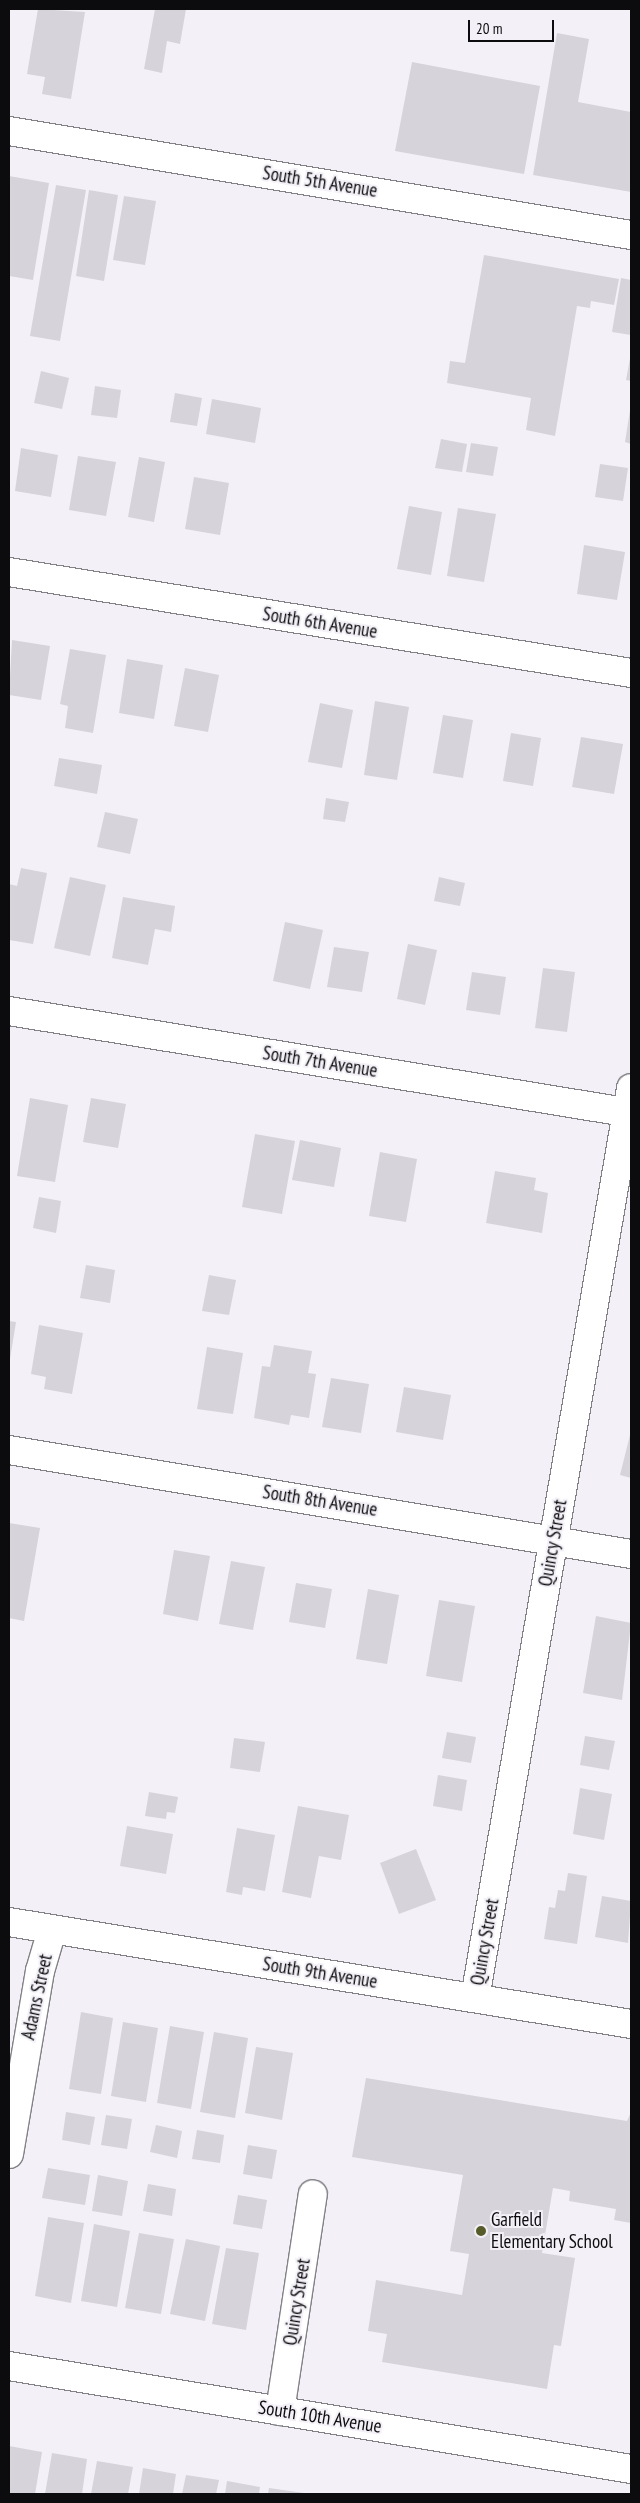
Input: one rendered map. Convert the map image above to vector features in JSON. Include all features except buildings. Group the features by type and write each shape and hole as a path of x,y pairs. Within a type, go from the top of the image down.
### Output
{"street":[{"name":"South 5th Avenue","path":"9,131 631,235"},
{"name":"South 6th Avenue","path":"9,572 631,673"},
{"name":"South 7th Avenue","path":"9,1011 630,1104"},
{"name":"Quincy Street","path":"475,1998 630,1104"},
{"name":"South 8th Avenue","path":"9,1450 631,1554"},
{"name":"South 9th Avenue","path":"9,1922 631,2024"},
{"name":"Adams Street","path":"9,2154 40,1970 52,1930"},
{"name":"Quincy Street","path":"280,2411 313,2194"},
{"name":"South 10th Avenue","path":"9,2366 631,2469"}],"place":[{"name":"Garfield Elementary School","path":"481,2231"}]}
